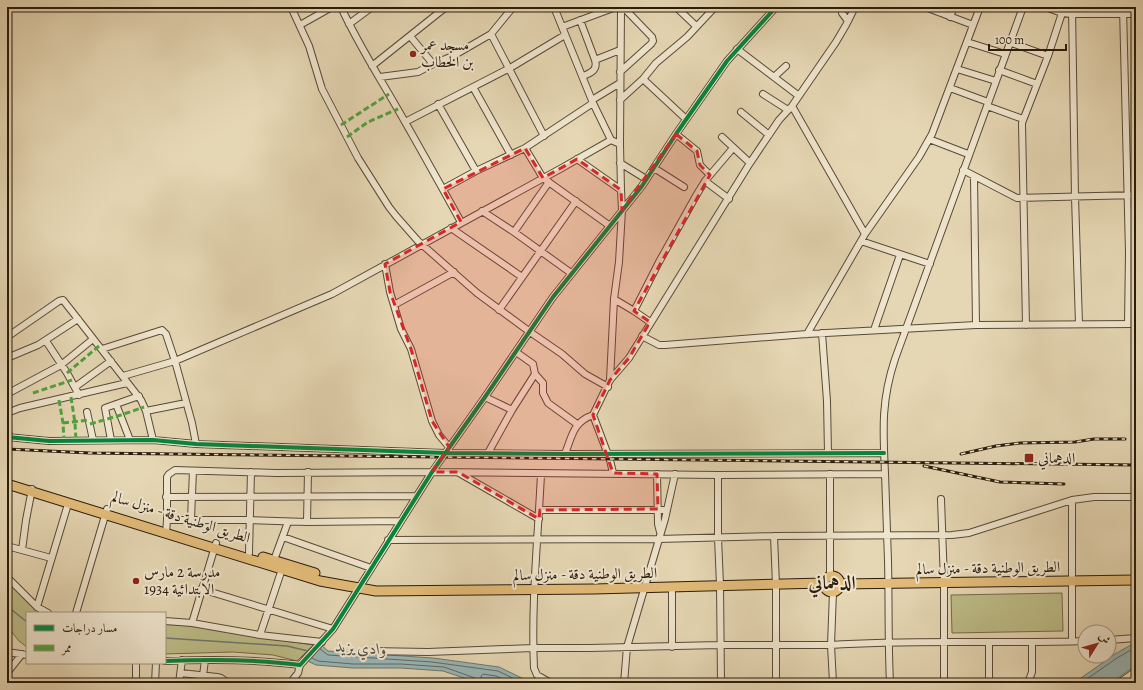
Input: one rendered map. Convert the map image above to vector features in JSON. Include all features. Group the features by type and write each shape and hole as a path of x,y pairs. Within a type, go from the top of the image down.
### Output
{"main road":[{"name":"الطريق الوطنية دقة - منزل سالم","path":"7,480 68,504 167,527 215,546 283,566 320,581 358,588 391,592 824,583"},
{"name":"الطريق الوطنية دقة - منزل سالم","path":"7,484 106,512"},
{"name":"الطريق الوطنية دقة - منزل سالم","path":"215,546 248,552 274,560 283,566"},
{"path":"830,575 838,577 841,584 838,590 833,592 826,590 824,583 826,578 830,575"},
{"name":"الطريق الوطنية دقة - منزل سالم","path":"841,584 1136,580"}],"street":[{"path":"291,7 309,46 322,89 358,158 389,207 415,238 477,293 562,354 585,374 608,387"},
{"path":"300,25 332,7"},
{"path":"341,7 372,66 380,77 461,222"},
{"path":"349,24 372,7"},
{"path":"380,77 418,72 453,56 491,34 513,7"},
{"path":"554,7 593,102 611,140 620,144"},
{"path":"562,27 616,7"},
{"path":"565,454 577,424 586,418 593,416 610,380 614,299 619,262 622,210 620,163 620,50 622,7"},
{"path":"620,72 653,41 652,37 622,7"},
{"path":"676,7 696,26"},
{"path":"620,100 643,79 656,63 687,37 715,7"},
{"path":"290,683 298,673 302,663 333,629 448,447 571,274 646,180 686,119 737,49 776,7"},
{"path":"842,7 842,13 848,21"},
{"path":"610,380 629,358 750,163 779,120 799,96 836,42 855,7"},
{"path":"925,7 973,25"},
{"path":"950,17 954,7"},
{"path":"807,334 865,234 919,157 929,140 935,128 980,7"},
{"path":"890,683 883,432 884,401 889,376 968,154 1023,7"},
{"path":"1045,7 1062,13 1072,14 1123,10 1136,14"},
{"path":"1072,7 1075,198 1079,324"},
{"path":"372,66 444,8"},
{"path":"1123,10 1129,253 1128,324"},
{"path":"1026,325 1022,151 1023,119 1048,56 1062,13"},
{"path":"580,20 596,66 594,70 583,76"},
{"path":"491,34 544,136"},
{"path":"410,36 433,64"},
{"path":"405,122 510,68 565,36"},
{"path":"967,42 1005,54"},
{"path":"1009,42 1048,56"},
{"path":"737,49 799,96"},
{"path":"595,60 620,50"},
{"path":"774,77 786,66"},
{"path":"957,69 996,81"},
{"path":"999,70 1037,84"},
{"path":"643,79 686,119"},
{"path":"443,189 476,171 525,148 620,83"},
{"path":"473,87 511,155"},
{"path":"950,88 1023,119"},
{"path":"763,94 790,108 865,234"},
{"path":"438,104 476,171"},
{"path":"741,112 769,135"},
{"path":"676,134 697,151 700,166 710,175"},
{"path":"722,137 750,163"},
{"path":"123,376 175,361 332,294 461,222 546,180 577,159 611,140"},
{"path":"929,140 968,154"},
{"path":"525,148 546,180 610,226"},
{"path":"634,311 659,262 705,181 734,148"},
{"path":"577,159 621,190"},
{"path":"620,163 646,180"},
{"path":"654,168 684,187"},
{"path":"963,170 1015,197 1075,198 1127,195 1136,196"},
{"path":"974,176 976,325"},
{"path":"514,232 546,180"},
{"path":"705,181 728,199"},
{"path":"499,310 576,201"},
{"path":"482,211 514,232 571,274"},
{"path":"451,228 522,278"},
{"path":"861,241 930,264"},
{"path":"874,330 900,255"},
{"path":"385,264 390,292 401,329 412,349 432,421 439,435 448,447"},
{"path":"394,305 454,272"},
{"path":"614,299 650,322"},
{"path":"7,337 60,300 63,301 139,396 146,411 153,440"},
{"path":"7,358 46,341 78,319"},
{"path":"642,336 659,344 665,345 907,328 976,325 1136,324"},
{"path":"102,348 162,330 166,334 175,361 196,444"},
{"path":"822,333 827,401 828,453"},
{"path":"7,394 61,364 93,339"},
{"path":"46,341 76,387 79,395"},
{"path":"516,352 533,364 535,374 543,383 543,393 548,403 577,424"},
{"path":"76,387 111,361"},
{"path":"488,453 512,410 535,374"},
{"path":"7,414 20,408 128,382"},
{"path":"111,440 104,409 139,396"},
{"path":"485,397 512,410"},
{"path":"146,411 186,403"},
{"path":"116,404 130,440"},
{"path":"87,412 93,440"},
{"path":"593,416 608,454 613,473"},
{"path":"7,425 8,437 48,441 153,440 196,444 444,453 884,453"},
{"path":"401,521 288,522 191,519 167,527 167,478 169,474 175,470 276,473 458,472 718,475 885,474"},
{"path":"191,519 193,471"},
{"path":"248,552 250,472"},
{"path":"307,522 308,472"},
{"path":"458,472 539,519"},
{"path":"541,474 534,589 533,648 535,672 540,677 551,683"},
{"path":"657,474 658,524 660,532"},
{"path":"624,683 627,647 676,474"},
{"path":"830,474 830,575"},
{"path":"718,475 721,683"},
{"path":"22,550 32,490"},
{"path":"166,497 416,496"},
{"path":"388,540 658,539 774,536 942,535 970,533 1072,500 1094,497 1136,497"},
{"path":"941,499 944,582 944,683"},
{"path":"1072,500 1072,641"},
{"path":"37,607 68,504"},
{"path":"540,510 667,510"},
{"path":"76,612 106,512"},
{"path":"274,560 288,522"},
{"path":"774,536 776,585 776,683"},
{"path":"283,537 371,568"},
{"path":"7,546 52,558"},
{"path":"192,623 215,546"},
{"path":"260,635 283,566"},
{"path":"7,577 37,607 46,612"},
{"path":"672,586 672,647"},
{"path":"202,589 333,629"},
{"path":"833,592 831,645 833,683"},
{"path":"166,621 192,623 260,635 321,643"},
{"path":"1117,639 1136,638"},
{"path":"369,651 428,652 533,648 1077,641"},
{"path":"1028,683 1032,672 1032,642"},
{"path":"989,643 990,683"},
{"path":"7,652 24,655"},
{"path":"7,673 24,655"},
{"path":"179,683 182,660"},
{"path":"166,661 205,660 302,663"},
{"path":"202,683 205,660"},
{"path":"136,664 136,683"},
{"path":"155,683 156,664"},
{"path":"1119,683 1136,671"},
{"path":"181,673 221,678 228,683"}],"highlighted area":[{"path":"676,134 697,151 700,165 710,175 634,311 650,322 629,358 610,380 593,415 613,473 657,474 658,509 540,510 539,519 458,472 432,472 449,447 432,421 411,349 390,292 385,264 461,222 443,189 525,148 543,178 577,159 621,190 622,210"}],"shaded area":[{"path":"7,580 38,612 26,612 26,646 19,641 7,626"},
{"path":"1062,593 1063,631 952,633 951,595"},
{"path":"166,623 313,645 297,661 273,655 233,652 166,654"}],"water":[{"path":"1136,642 1136,665 1111,683 1074,683 1101,664 1117,664 1117,653"},
{"name":"وادي يزيد","path":"319,643 328,651 433,658 499,667 532,683 479,683 443,671 401,668 353,668 316,665 301,658 313,645"}],"waterway":[{"name":"وادي يزيد","path":"7,606 26,621"},
{"name":"وادي يزيد","path":"166,638 287,646 308,651"}],"railway":[{"path":"961,454 996,446 1020,443 1125,439"},
{"path":"7,449 90,453 1136,465"},
{"path":"924,466 1000,482 1064,484"}],"marked path":[{"path":"341,125 389,94"},
{"path":"347,137 368,122 398,109"},
{"path":"67,373 99,346"},
{"path":"33,393 72,380"},
{"path":"71,397 76,441"},
{"path":"59,400 64,441"},
{"path":"90,424 144,407"},
{"path":"63,423 89,420"}],"cycle path":[{"path":"166,661 232,660 300,665 333,629 432,472 553,297 642,186 727,61 776,7"},
{"path":"7,437 49,441 153,440 196,444 445,453 884,453"}],"place":[{"name":"مسجد عمر بن الخطاب","path":"413,54"},
{"name":"الدهماني","path":"1029,458"},
{"name":"مدرسة 2 مارس 1934 الابتدائية","path":"136,581"}],"district":[{"name":"الدهماني","path":"832,583"}]}
